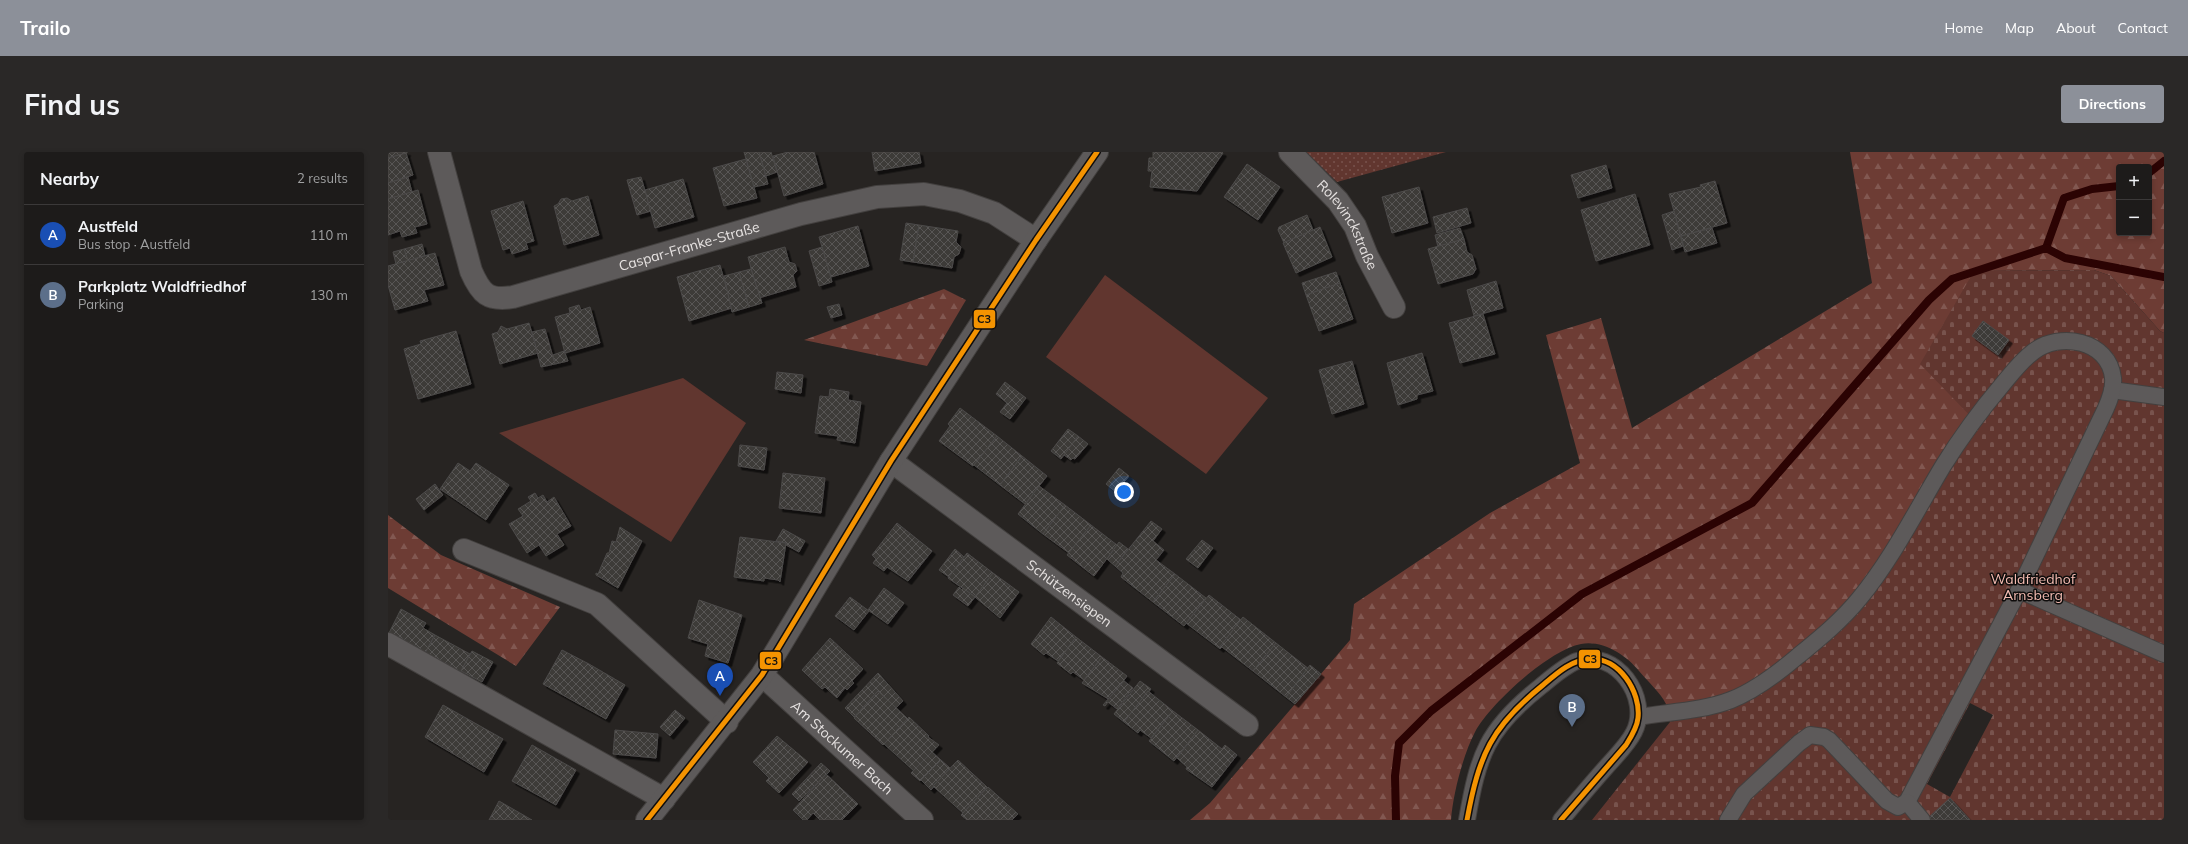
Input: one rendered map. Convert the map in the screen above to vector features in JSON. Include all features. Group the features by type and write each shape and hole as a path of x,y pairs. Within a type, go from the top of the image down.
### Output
{"street":[{"name":"Caspar-Franke-Straße","path":"439,152 471,271 486,295 498,300 513,297 801,214 876,197 924,194 960,201 994,213 1036,240"},
{"path":"647,820 727,722 762,675 891,461 1036,240 1097,152"},
{"name":"Rolevinckstraße","path":"1290,152 1338,201 1355,226 1367,256 1394,307"},
{"name":"Schützensiepen","path":"891,461 1247,725"},
{"path":"464,550 597,604 727,722"},
{"path":"388,644 664,799"},
{"name":"Am Stockumer Bach","path":"762,675 922,820"}],"lane":[{"path":"1638,717 1731,700 1764,683 1836,624 1858,600 1881,570 1964,432 2010,376 2034,351 2046,344 2059,340 2075,340 2097,350 2104,358 2113,377 2112,390 2106,408 2019,590 1907,802 1898,807 1894,806 1829,740 1824,737 1810,735 1744,794 1728,820"},
{"path":"2112,390 2164,397"},
{"path":"2019,590 2164,654"},
{"path":"1467,820 1477,771 1487,744 1495,731 1518,704 1549,680 1577,662 1596,661 1607,664 1619,671 1630,683 1639,704 1638,717 1634,732 1561,820"},
{"path":"1907,802 1922,820"}],"green space":[{"path":"1306,152 1446,152 1337,182"},
{"path":"1850,152 2164,152 2164,333 2160,331 2111,276 2094,270 1974,271 1978,424 1888,573 1821,647 1743,705 1670,722 1668,708 1661,695 1628,659 1613,650 1598,644 1581,644 1568,648 1537,667 1507,693 1483,720 1471,741 1459,775 1451,820 1190,820 1210,803 1350,640 1354,604 1490,513 1580,463 1546,335 1601,318 1632,428 1872,283"},
{"name":"Waldfriedhof Arnsberg","path":"2094,270 2111,276 2160,331 2164,333 2164,820 1592,820 1670,722 1743,704 1821,647 1888,573 1978,424 1920,364 1974,271","holes":["1970,703 1993,715 1950,797 1927,784"]},
{"path":"1105,275 1268,398 1206,474 1046,357"},
{"path":"944,289 966,300 927,366 804,340"},
{"path":"683,378 746,423 671,542 499,433"},
{"path":"388,515 441,555 560,607 516,666 388,588"}],"building":[{"path":"388,152 407,152 407,153 388,158"},
{"path":"744,152 759,152 768,184 754,187"},
{"path":"759,152 771,152 777,172 766,176"},
{"path":"788,152 814,152 823,184 784,196 773,156"},
{"path":"872,152 919,152 921,163 875,171"},
{"path":"1153,152 1223,153 1197,191 1150,187 1152,171 1148,171 1149,158 1153,158"},
{"path":"406,153 413,175 388,183 388,158"},
{"path":"746,159 757,198 724,206 713,168"},
{"path":"1247,164 1280,187 1258,220 1224,197"},
{"path":"1606,165 1612,188 1578,198 1571,175"},
{"path":"408,177 412,192 388,199 388,183"},
{"path":"641,177 651,211 637,215 627,180"},
{"path":"683,179 694,217 655,228 645,190"},
{"path":"1715,181 1727,223 1681,236 1669,194 1701,187 1700,185"},
{"path":"1419,187 1428,223 1392,233 1382,197"},
{"path":"418,190 427,224 415,227 417,233 402,237 400,231 388,235 388,199"},
{"path":"1635,194 1650,245 1596,261 1581,210"},
{"path":"588,196 599,235 564,245 554,206 558,204 561,199 567,198 572,201"},
{"path":"523,201 534,241 526,243 528,249 512,254 510,248 503,250 491,211"},
{"path":"1467,208 1471,223 1437,233 1433,217"},
{"path":"1674,211 1683,246 1672,250 1662,215"},
{"path":"1307,215 1313,230 1284,243 1278,230 1279,227"},
{"path":"906,223 919,225 913,262 900,260"},
{"path":"919,225 958,231 956,242 961,247 959,254 954,257 952,268 913,262"},
{"path":"858,226 869,266 831,277 819,237"},
{"path":"1320,227 1332,257 1296,273 1283,243"},
{"path":"1460,228 1464,239 1438,247 1435,235"},
{"path":"1712,228 1717,243 1685,252 1681,236"},
{"path":"1464,239 1467,252 1472,255 1476,269 1473,274 1438,284 1428,249"},
{"path":"422,244 425,256 408,261 404,249"},
{"path":"785,247 789,262 795,264 797,271 793,275 796,287 759,298 748,257"},
{"path":"822,247 832,282 819,286 809,251"},
{"path":"404,249 408,261 396,264 393,252"},
{"path":"435,253 444,285 424,290 428,301 395,310 388,285 388,266"},
{"path":"720,265 732,308 689,321 677,277"},
{"path":"751,269 762,303 749,307 739,272"},
{"path":"739,272 749,307 732,312 724,276"},
{"path":"1336,272 1340,283 1306,295 1302,283"},
{"path":"1496,281 1503,308 1474,316 1467,290"},
{"path":"1340,283 1353,319 1319,331 1306,295"},
{"path":"839,304 842,315 831,318 827,307"},
{"path":"579,305 581,310 590,307 600,343 565,353 555,317 570,313 569,308"},
{"path":"1483,314 1495,354 1460,363 1449,323"},
{"path":"1983,321 2009,340 1998,355 1972,336"},
{"path":"529,323 538,353 500,364 492,334 498,332 501,326 507,329"},
{"path":"545,329 555,364 541,367 532,332"},
{"path":"456,331 471,384 418,399 404,349 421,344 420,341"},
{"path":"564,351 568,361 555,364 553,355"},
{"path":"1422,353 1433,391 1417,395 1417,399 1398,405 1387,363"},
{"path":"1352,361 1364,404 1332,414 1319,370"},
{"path":"777,372 803,375 801,393 775,389"},
{"path":"1005,382 1026,398 1010,419 1000,412 1007,403 996,394"},
{"path":"830,389 849,392 848,400 861,402 855,443 837,440 838,436 815,433 820,396 829,397"},
{"path":"960,408 997,436 973,466 939,441 950,426 948,424"},
{"path":"1068,429 1078,436 1061,459 1051,451"},
{"path":"997,436 1022,456 1000,485 974,465"},
{"path":"1078,436 1088,444 1075,459 1073,458 1071,460 1064,455"},
{"path":"740,445 767,448 764,470 738,466"},
{"path":"1022,456 1047,476 1025,504 1000,485"},
{"path":"458,463 470,471 476,463 509,485 486,520 440,489"},
{"path":"1119,468 1129,476 1116,492 1106,484"},
{"path":"783,473 825,478 821,513 779,508"},
{"path":"435,484 443,495 424,510 416,499"},
{"path":"1039,486 1065,505 1043,534 1018,514"},
{"path":"535,493 538,498 543,495 547,502 554,497 571,526 557,534 564,545 546,556 539,545 527,553 509,524 523,516 518,509 531,501 528,497"},
{"path":"1065,505 1091,525 1069,553 1043,534"},
{"path":"1151,521 1162,529 1153,541 1164,550 1156,560 1175,574 1153,602 1121,577 1123,573 1115,566"},
{"path":"897,523 932,551 908,581 887,567 884,571 873,563 876,559 872,555"},
{"path":"1091,525 1117,545 1094,576 1067,555"},
{"path":"620,527 642,541 618,588 596,575 596,573 598,574 607,553 609,553 612,541 616,542"},
{"path":"783,529 805,541 799,552 786,545 786,543 776,541"},
{"path":"740,537 786,543 780,582 778,580 764,578 764,581 734,577"},
{"path":"1202,540 1213,548 1198,568 1186,559"},
{"path":"1119,542 1128,549 1115,566 1107,559"},
{"path":"955,549 964,557 949,577 939,570"},
{"path":"967,553 993,573 975,597 948,578"},
{"path":"993,573 1019,592 1000,618 975,597"},
{"path":"1175,574 1206,598 1184,626 1153,602"},
{"path":"959,587 962,590 963,588 975,597 968,606 953,595"},
{"path":"884,588 904,603 888,624 868,610"},
{"path":"1209,595 1241,620 1219,648 1186,623"},
{"path":"850,597 869,611 854,630 835,616"},
{"path":"699,600 742,615 728,663 705,656 708,644 688,638"},
{"path":"401,609 426,623 423,628 435,635 424,655 388,635"},
{"path":"1051,617 1076,637 1058,661 1046,653 1044,655 1031,644"},
{"path":"1243,617 1276,643 1253,671 1222,647 1220,649 1219,648"},
{"path":"435,635 470,654 459,675 424,655"},
{"path":"1076,637 1102,657 1084,680 1073,672 1071,674 1057,663"},
{"path":"830,638 863,669 852,681 854,683 847,690 845,688 837,698 825,687 822,689 802,670"},
{"path":"1276,643 1309,669 1286,697 1253,671"},
{"path":"562,650 625,685 606,719 543,684"},
{"path":"472,651 493,662 482,682 461,671"},
{"path":"1102,657 1127,676 1110,700 1082,683"},
{"path":"1310,665 1321,674 1295,704 1286,697"},
{"path":"878,673 903,701 896,708 878,691 854,717 845,708"},
{"path":"1124,681 1133,688 1117,709 1108,702 1105,706 1103,705"},
{"path":"1140,681 1151,689 1124,722 1114,714"},
{"path":"878,691 908,719 883,745 854,718"},
{"path":"1148,691 1173,711 1151,738 1140,730 1138,733 1124,722"},
{"path":"443,705 503,739 484,772 425,737"},
{"path":"675,710 685,718 670,736 660,727"},
{"path":"1173,711 1198,730 1174,761 1149,741"},
{"path":"909,717 929,736 928,737 939,745 914,771 884,744"},
{"path":"615,730 658,734 656,758 613,754"},
{"path":"1198,730 1222,749 1225,745 1237,755 1212,787 1186,769 1187,767 1177,758"},
{"path":"777,736 808,762 779,793 766,781 769,778 753,762"},
{"path":"532,745 576,770 556,805 512,781"},
{"path":"932,752 941,760 920,781 911,773"},
{"path":"941,760 950,768 931,790 921,780"},
{"path":"958,760 987,787 963,813 933,786"},
{"path":"821,763 830,771 799,801 792,794"},
{"path":"826,774 858,804 842,820 820,820 813,813 807,820 803,820 793,810"},
{"path":"988,787 1018,814 1012,820 967,820 961,815"},
{"path":"1950,798 1970,820 1931,820 1929,817"},
{"path":"499,801 532,820 489,820"}],"waterway":[{"path":"2152,171 2164,161"},
{"path":"2046,248 2064,198 2092,189 2116,186"},
{"path":"1396,820 1395,776 1399,743 1431,711 1582,594 1752,503 1929,300 1952,279 2046,248 2065,258 2164,277"}],"transit line":[{"name":"C3","path":"647,820 762,675 891,461 1036,240 1097,152"},
{"name":"C3","path":"1467,820 1477,777 1490,744 1499,729 1525,700 1565,668 1583,660 1601,660 1619,670 1632,687 1638,708 1638,718 1634,732 1626,745 1561,820"}],"place":[{"name":"Austfeld","path":"720,696"},
{"name":"Parkplatz Waldfriedhof","path":"1572,727"}]}
